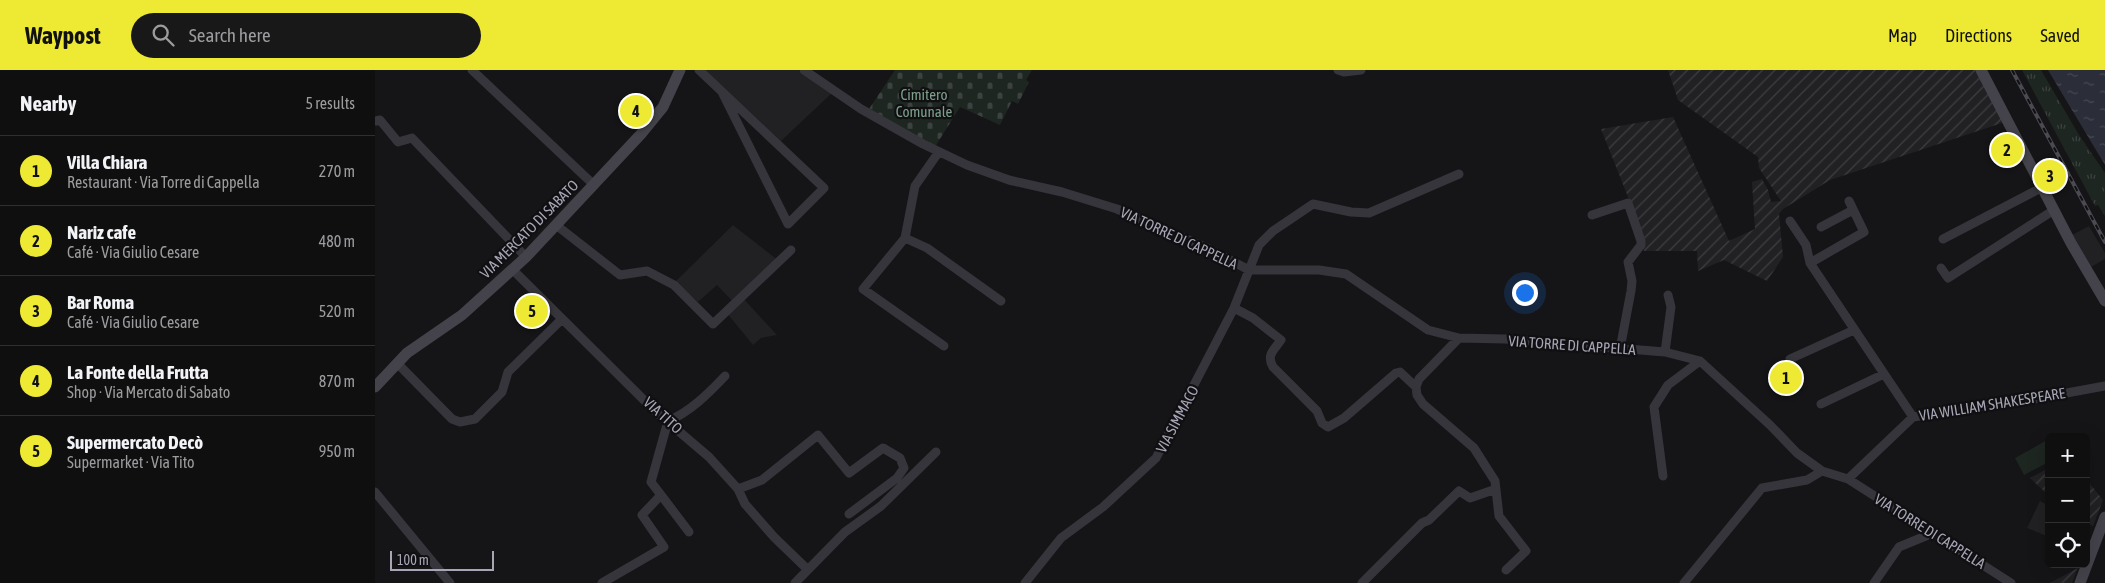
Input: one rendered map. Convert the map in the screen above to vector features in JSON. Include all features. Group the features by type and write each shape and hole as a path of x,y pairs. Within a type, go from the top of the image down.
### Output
{"street":[{"path":"472,70 593,185"},
{"name":"VIA MERCATO DI SABATO","path":"375,387 407,353 462,315 526,257 641,134 663,107 680,70"},
{"path":"699,70 824,188 787,224 722,92"},
{"name":"VIA TORRE DI CAPPELLA","path":"804,70 861,109 938,153 1009,180 1062,192 1117,209 1209,249 1249,270 1319,270 1346,274 1428,330 1459,338 1665,352 1700,361 1797,452 1821,471 1848,479 2011,583"},
{"path":"1338,70 1344,72 1361,70"},
{"path":"1981,70 2054,210 2105,301"},
{"path":"377,117 399,142 412,138 526,257"},
{"path":"938,153 915,186 905,238 863,289 944,346"},
{"name":"VIA SIMMACO","path":"1025,583 1061,538 1103,507 1156,458 1234,308 1250,263 1259,245 1273,231 1313,204 1351,212 1369,213 1459,174"},
{"path":"1943,239 2043,187"},
{"path":"1810,263 1864,232 1849,201"},
{"path":"1592,215 1628,203 1641,241 1641,245 1628,262 1632,281 1620,348"},
{"path":"1821,227 1853,210"},
{"path":"1941,268 1948,278 2054,210"},
{"name":"VIA WILLIAM SHAKESPEARE","path":"1790,222 1807,245 1810,263 1913,418 2105,386"},
{"path":"556,225 620,275 647,271 673,285 713,324 791,250"},
{"path":"905,238 927,248 1001,301"},
{"name":"VIA TITO","path":"513,270 668,421 709,457 738,489 745,504 805,567"},
{"path":"1665,352 1671,307 1669,295"},
{"path":"1234,308 1253,318 1281,340 1270,355 1269,361 1317,411 1322,423 1328,427 1344,418 1396,373 1401,372 1416,387"},
{"path":"397,363 452,419 468,422 475,418 502,392 508,372 562,319"},
{"path":"1790,359 1854,330"},
{"path":"1459,338 1419,379 1416,387 1417,395 1423,404 1474,448 1495,481 1499,516 1526,551 1506,570"},
{"path":"1663,476 1654,406 1667,385 1700,361"},
{"path":"1821,404 1884,374"},
{"path":"689,532 651,482 668,421 691,407 725,376"},
{"path":"1848,479 1913,418"},
{"path":"738,489 762,480 818,435 849,473 883,448 900,458 904,468 897,478 849,514"},
{"path":"795,583 845,532 881,506 904,486 936,452"},
{"path":"1684,583 1762,488 1801,482 1821,471"},
{"path":"1362,583 1421,523 1429,520 1459,491 1470,498 1496,489"},
{"path":"375,492 450,583"},
{"path":"602,583 663,547 642,515 661,495"},
{"path":"2080,583 2105,517"},
{"path":"1875,583 1899,547 1933,533"}],"shaded area":[{"path":"704,70 798,70 832,93 781,141"},
{"path":"1668,70 1980,70 2005,122 1830,180 1783,209 1779,214 1783,257 1767,281 1724,260 1698,271 1697,251 1644,251 1636,217 1601,129 1673,117 1729,241 1755,229 1752,182 1762,179 1768,190 1771,202 1781,201 1759,168 1758,157 1678,100"},
{"path":"733,225 779,261 742,297 777,335 761,338 753,345 726,312 736,305 717,285 698,302 675,282"},
{"path":"2089,226 2105,253 2105,259 2091,267 2072,235"},
{"path":"2045,470 2045,492 2030,478"},
{"path":"2090,484 2103,500 2093,526 2090,525"},
{"path":"2040,501 2045,504 2045,535 2027,528"},
{"path":"2078,568 2072,583 2050,583"}],"green space":[{"name":"Cimitero Comunale","path":"895,70 1032,70 1026,80 1029,82 1018,104 1012,101 1000,125 960,107 935,147 869,109"},
{"path":"2022,70 2041,70 2079,135 2105,173 2105,216 2098,205 2095,206"},
{"path":"2045,441 2045,464 2024,475 2015,458"}],"water":[{"path":"2048,70 2105,70 2105,165"}],"railway":[{"path":"2012,70 2105,242"}],"place":[{"name":"La Fonte della Frutta","path":"636,111"},
{"name":"Nariz cafe","path":"2007,150"},
{"name":"Bar Roma","path":"2050,176"},
{"name":"Supermercato Decò","path":"532,311"},
{"name":"Villa Chiara","path":"1786,378"}]}
